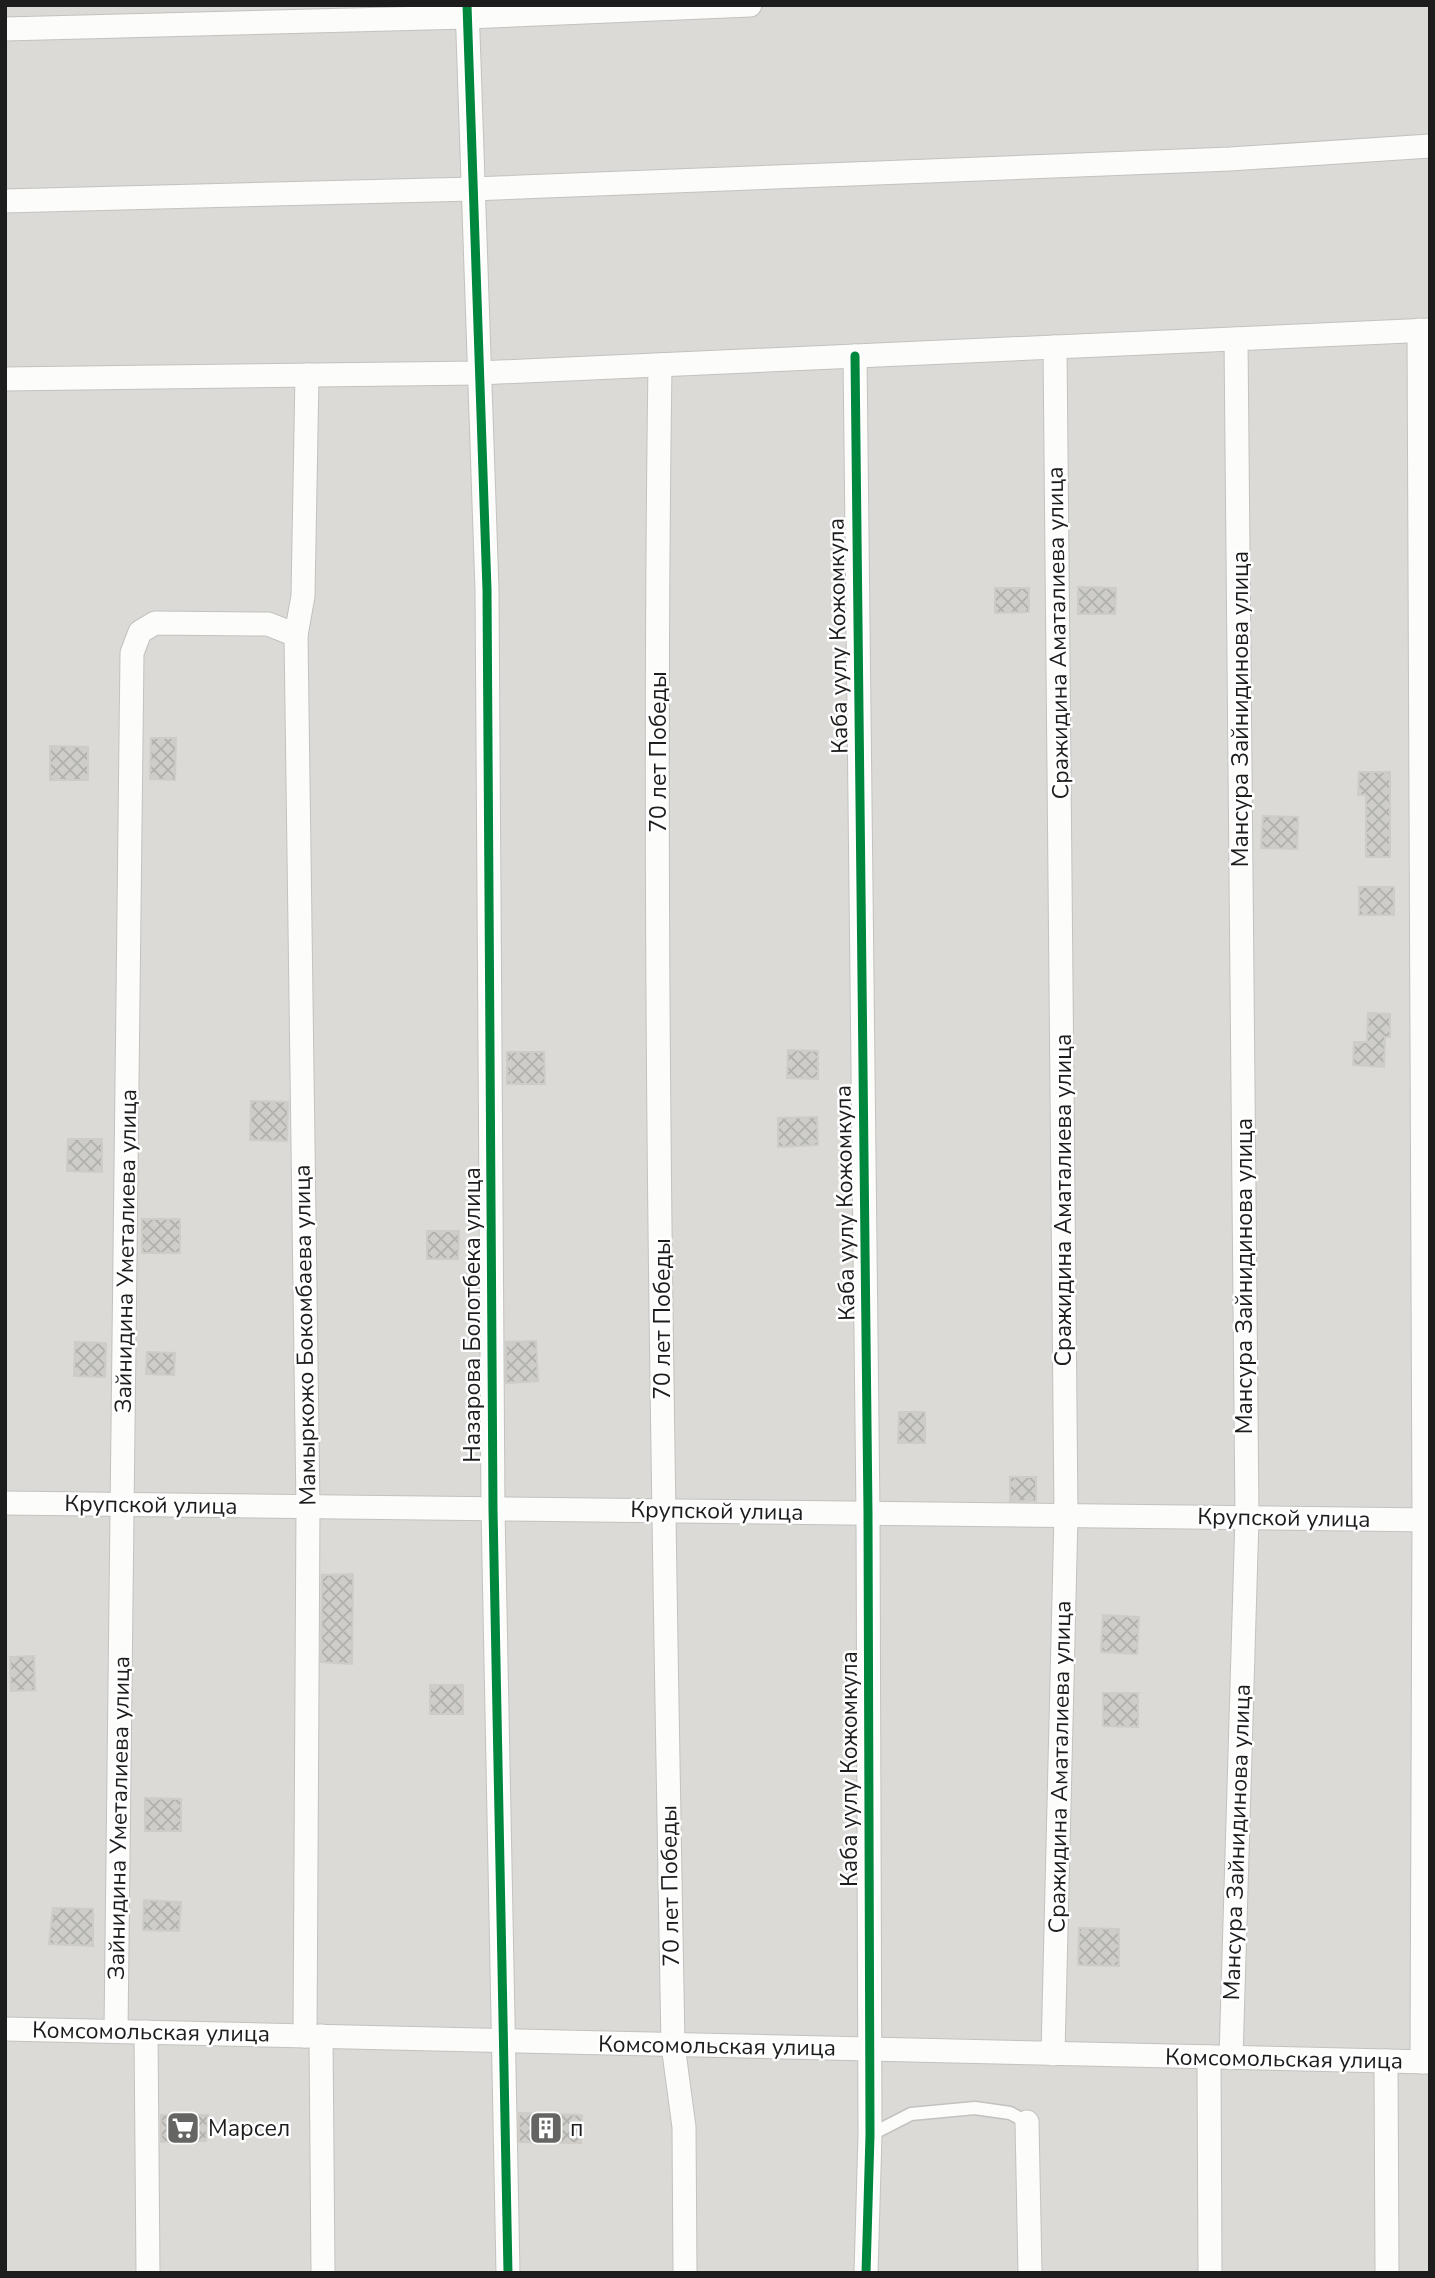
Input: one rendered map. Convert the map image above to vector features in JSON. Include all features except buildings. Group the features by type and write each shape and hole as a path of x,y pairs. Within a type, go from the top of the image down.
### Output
{"street":[{"path":"5,29 467,11 750,5"},
{"name":"Назарова Болотбека улица","path":"467,11 486,590 493,1509 508,2273"},
{"path":"5,201 473,188 1230,159 1430,146"},
{"path":"5,379 479,373 1425,330 1426,2062"},
{"name":"Мансура Зайнидинова улица","path":"1210,2273 1247,1517 1236,339"},
{"name":"Сражидина Аматалиева улица","path":"1053,2054 1066,1516 1055,347"},
{"name":"Каба уулу Кожомкула","path":"855,356 868,1513 870,2135 866,2273"},
{"name":"70 лет Победы","path":"660,365 657,602 663,1511 673,2045 684,2127 685,2273"},
{"name":"Мамыркожо Бокомбаева улица","path":"307,375 303,596 296,635 313,2036 323,2273"},
{"name":"Зайнидина Уметалиева улица","path":"116,2031 132,653 140,632 155,623 268,624 296,635"},
{"name":"Крупской улица","path":"5,1503 1427,1520"},
{"name":"Комсомольская улица","path":"5,2029 1426,2062"},
{"path":"146,2032 148,2273"},
{"path":"1386,2061 1387,2273"},
{"path":"1027,2122 1030,2273"}],"lane":[{"path":"870,2135 911,2114 975,2108 1010,2113 1027,2122"}],"shaded area":[{"path":"5,5 1430,5 1430,2273 5,2273"}],"cycle path":[{"path":"467,5 487,590 493,1509 508,2273"},
{"path":"855,356 868,1513 870,2135 866,2273"}],"place":[{"name":"Марсел","path":"183,2128"},
{"name":"п","path":"546,2128"}]}
